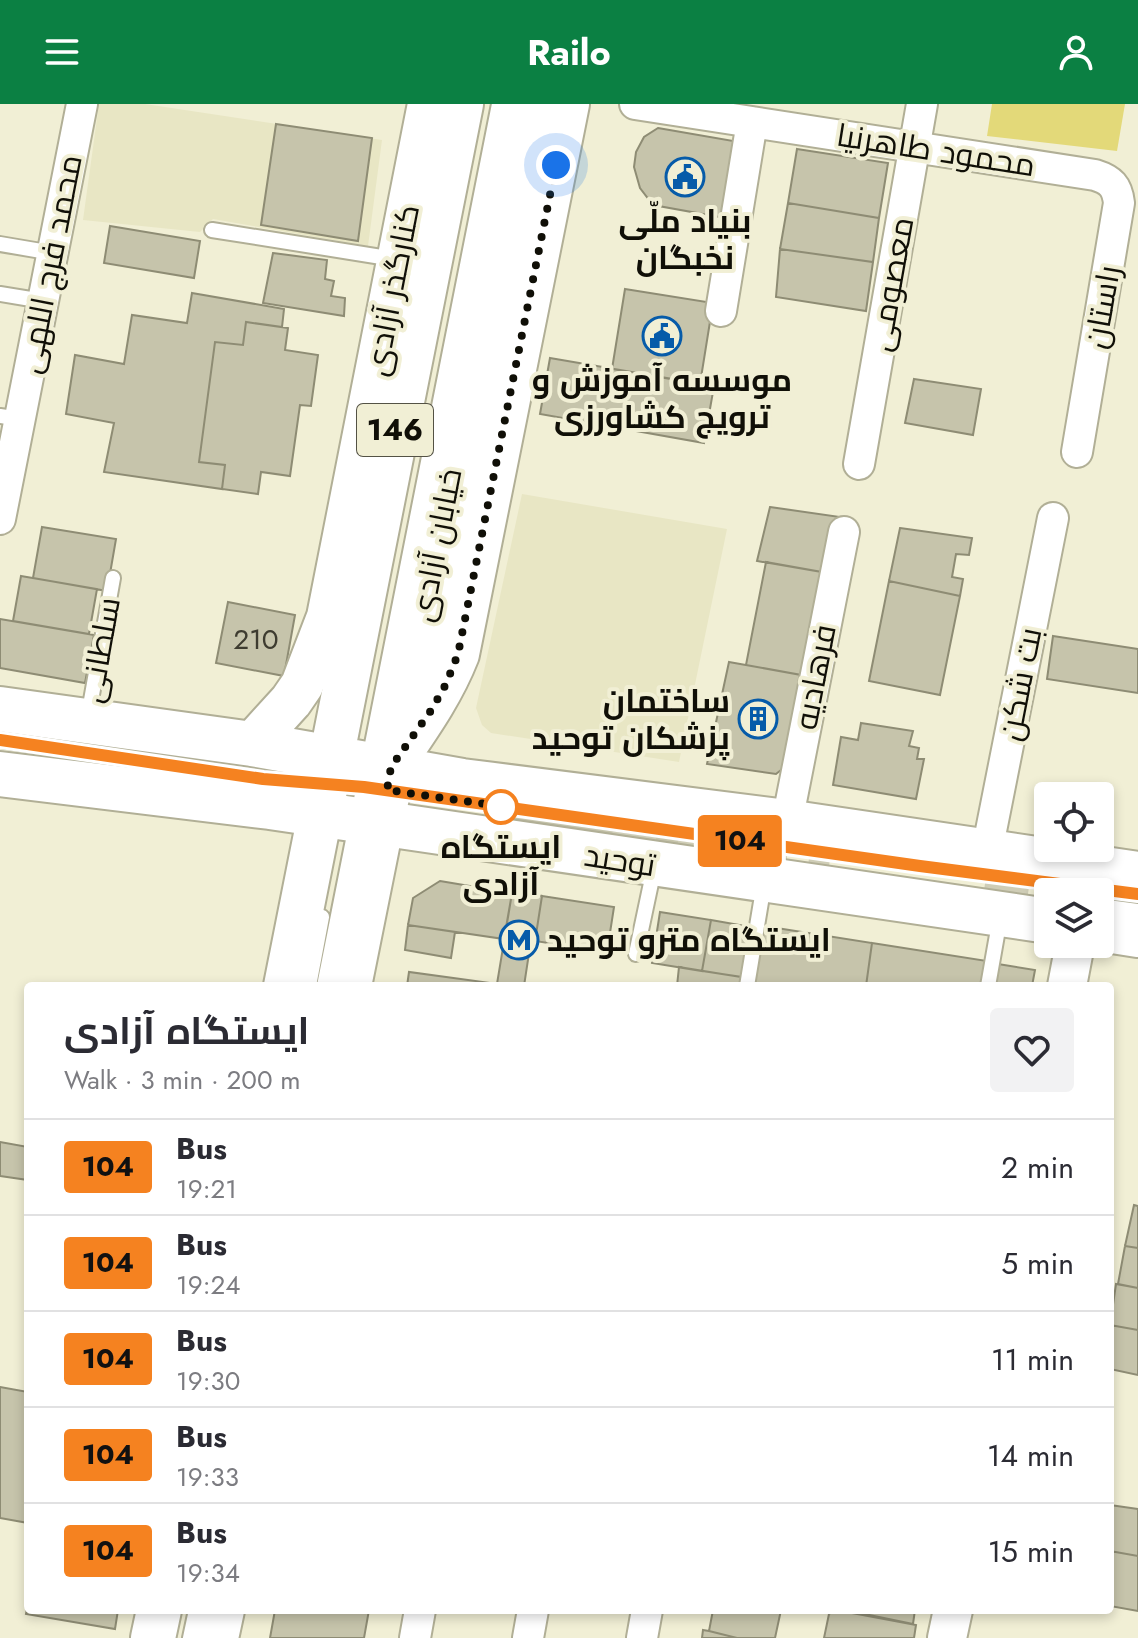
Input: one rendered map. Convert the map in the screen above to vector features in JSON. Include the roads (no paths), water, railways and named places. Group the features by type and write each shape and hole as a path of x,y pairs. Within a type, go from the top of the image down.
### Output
{"main road":[{"name":"کنارگذر آزادی","path":"328,617 429,104"},
{"name":"خیابان آزادی","path":"349,982 358,793 461,104"},
{"name":"خیابان آزادی","path":"287,982 358,793 526,104"},
{"path":"358,793 432,709 458,654 568,104"},
{"path":"328,617 358,793"},
{"path":"252,744 302,685 328,617"},
{"name":"توحید","path":"0,709 252,744 358,793 655,865 1001,914 1034,905"},
{"name":"توحید","path":"0,774 270,807 462,781 987,851 1042,878"},
{"name":"توحید","path":"1114,882 1138,874"},
{"path":"1114,931 1138,935"},
{"path":"153,1638 158,1614"},
{"path":"216,1638 221,1614"}],"street":[{"name":"محمد فرج اللهی","path":"0,519 10,417 43,301 82,104"},
{"name":"محمود طاهرنیا","path":"635,104 1095,175"},
{"name":"معصومی","path":"859,464 922,104"},
{"path":"721,311 752,122"},
{"name":"راستان","path":"1077,452 1119,203 1118,191 1113,183 1095,175"},
{"name":"بت شکن","path":"987,851 1053,518"},
{"name":"فرهادیه","path":"787,822 844,532"},
{"path":"1068,982 1072,958"},
{"path":"415,1638 419,1614"},
{"path":"528,1638 532,1614"},
{"path":"642,1638 646,1614"},
{"path":"947,1638 952,1614"}],"lane":[{"path":"325,982 358,793 499,104"},
{"path":"212,230 398,259"},
{"path":"0,244 53,253"},
{"path":"0,294 43,301"},
{"name":"سلطانی","path":"88,721 113,578"},
{"path":"0,740 358,793"},
{"path":"0,749 358,793"},
{"path":"560,815 1034,888"},
{"path":"636,954 655,865"},
{"path":"748,982 764,880"},
{"path":"310,982 325,896"},
{"path":"1114,905 1138,911"},
{"path":"989,982 1001,914"},
{"path":"183,1638 188,1614"},
{"path":"190,1638 195,1614"}],"tunnel":[{"path":"612,839 830,858"},
{"path":"986,877 1034,884"},
{"path":"1114,896 1138,899"}],"place":[{"name":"بنیاد ملّی نخبگان","path":"685,177"},
{"name":"موسسه آموزش و ترویج کشاورزی","path":"662,336"},
{"name":"ساختمان پزشکان توحید","path":"758,719"},
{"name":"ایستگاه آزادی","path":"501,807"},
{"name":"ایستگاه مترو توحید","path":"519,940"}]}
